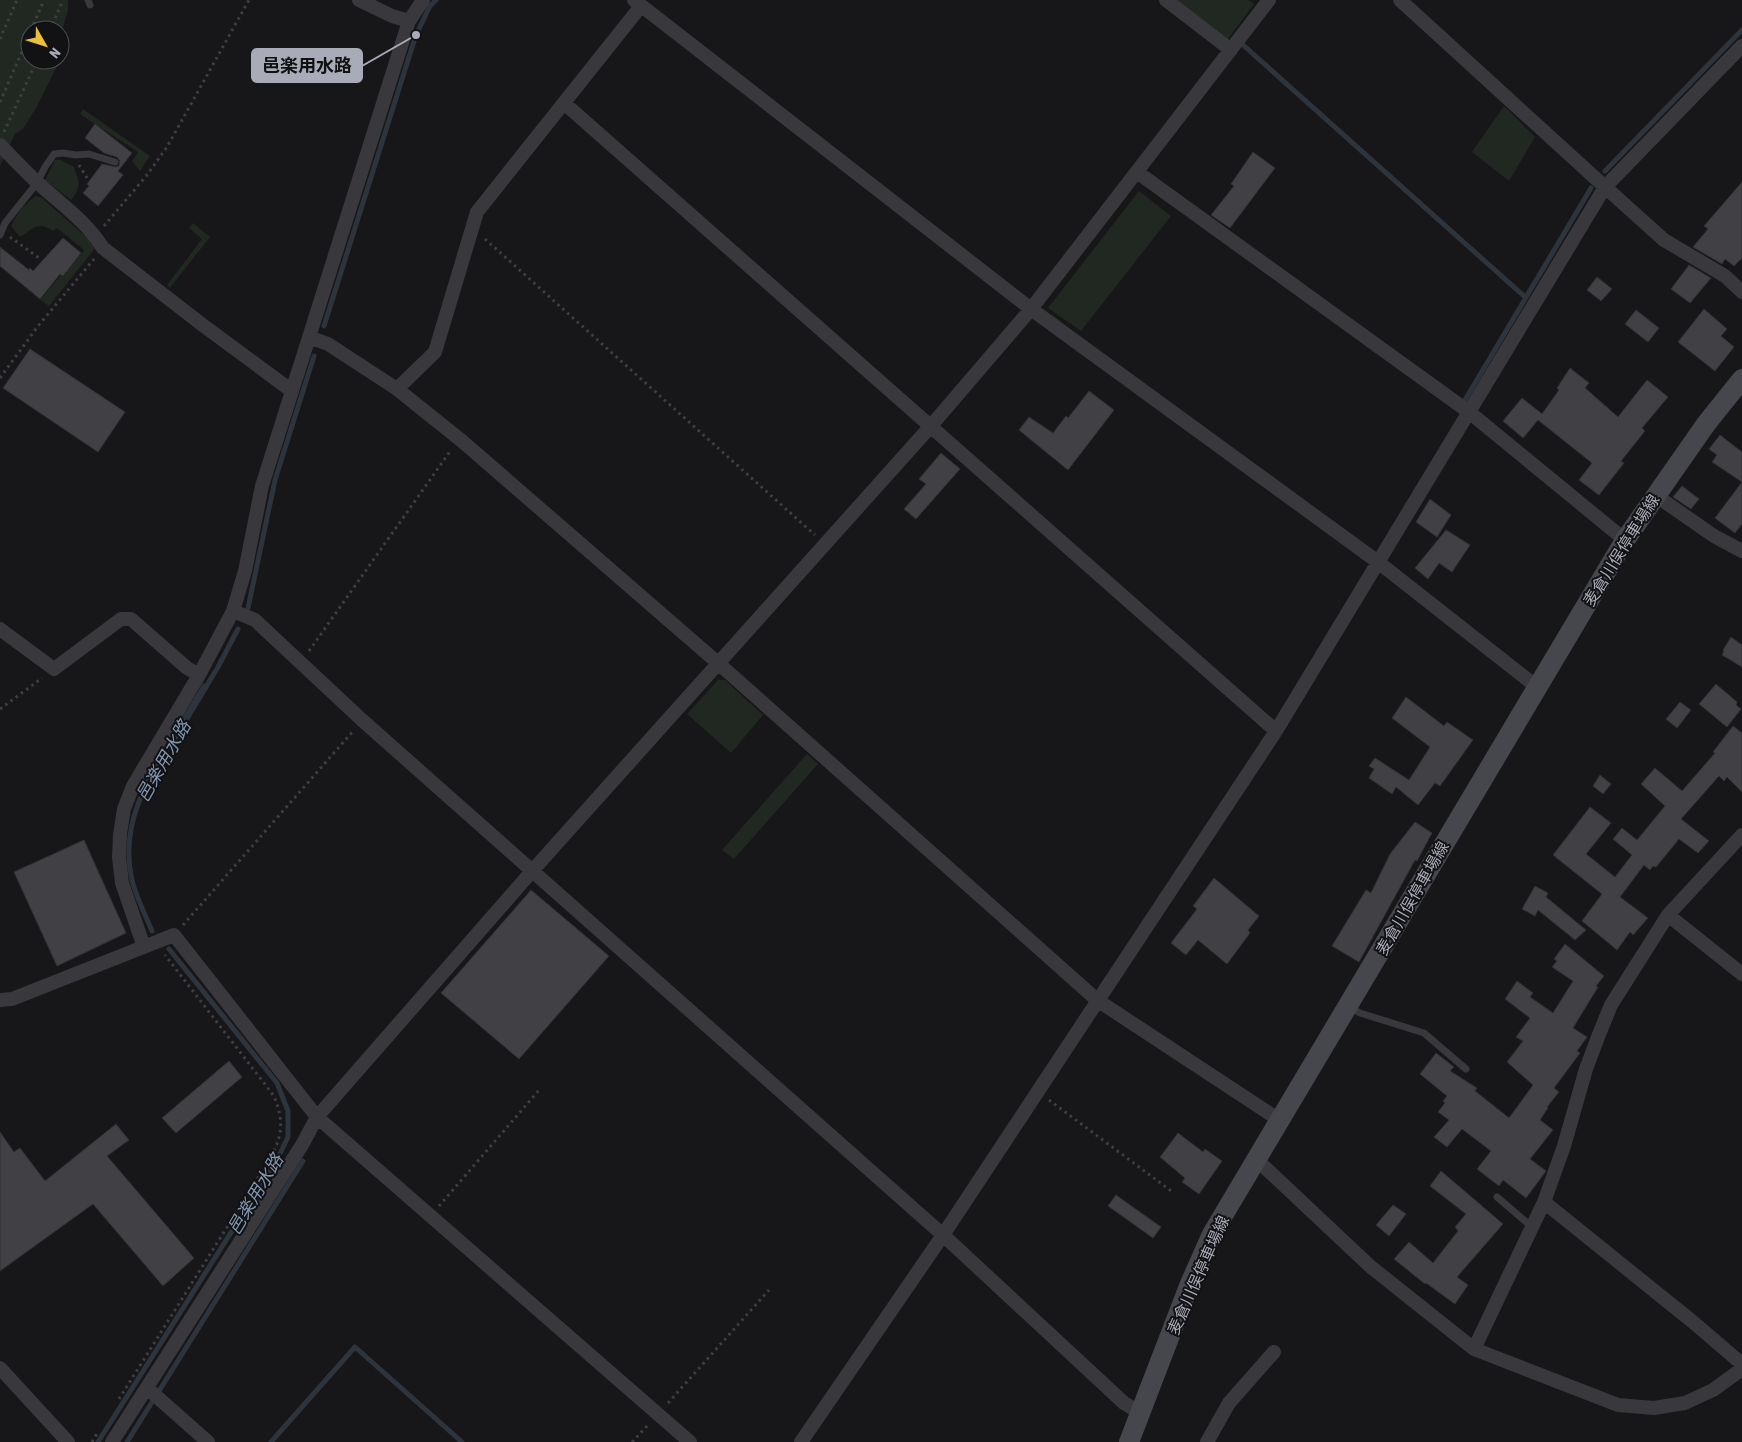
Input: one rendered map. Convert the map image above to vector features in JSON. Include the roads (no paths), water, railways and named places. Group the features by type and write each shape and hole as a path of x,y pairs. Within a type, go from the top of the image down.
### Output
{"main road":[{"name":"麦倉川俣停車場線","path":"1133,1441 1140,1413 1189,1286 1212,1234 1281,1121 1625,540 1706,424 1742,379"}],"street":[{"path":"359,0 392,16 409,21"},
{"path":"149,945 122,883 118,857 124,809 133,786 199,675 233,611 244,571 262,486 409,21 423,0"},
{"path":"1166,0 1231,50"},
{"path":"112,1442 302,1145 317,1117 534,870 930,427 1031,309 1269,0"},
{"path":"1400,0 1604,188 1664,240 1725,276 1742,292"},
{"path":"397,389 435,352 477,212 564,103 638,3 1031,309 1378,562 1537,687"},
{"path":"801,1442 943,1235 1276,731 1604,188 1742,46"},
{"path":"564,103 1276,731"},
{"path":"2,139 37,183 100,242 204,326 292,391"},
{"path":"1137,172 1469,412 1625,540"},
{"path":"309,337 328,344 397,389 459,439 718,663 1097,1000 1281,1121"},
{"path":"1655,495 1714,536 1742,552"},
{"path":"233,611 255,620 362,720 534,870 943,1235 1124,1403 1140,1413"},
{"path":"0,629 54,669 121,619 131,619 187,668 199,675"},
{"path":"1474,1348 1544,1202 1564,1146 1589,1061 1604,1021 1616,997 1668,915 1742,835"},
{"path":"1668,915 1742,974"},
{"path":"0,1000 12,999 174,935 317,1117 690,1442"},
{"path":"1257,1160 1371,1267 1474,1348 1618,1405 1627,1406 1654,1408 1685,1403 1713,1390 1741,1371 1693,1322 1544,1202"},
{"path":"1206,1442 1229,1403 1274,1352"},
{"path":"0,1368 68,1442"},
{"path":"147,1388 208,1442"}],"lane":[{"path":"1,233 5,223 37,183 54,154 89,154 115,162"},
{"path":"1348,1007 1360,1013 1424,1033 1466,1070"},
{"path":"1497,1197 1532,1227"}],"waterway":[{"name":"邑楽用水路","path":"324,326 416,35 430,6 436,0"},
{"path":"1605,171 1742,30"},
{"path":"1242,44 1525,297"},
{"path":"1465,400 1591,188"},
{"name":"邑楽用水路","path":"248,608 275,480 314,356"},
{"name":"邑楽用水路","path":"204,690 238,629"},
{"name":"邑楽用水路","path":"152,931 132,880 129,839 139,802 156,767 177,733"},
{"name":"邑楽用水路","path":"98,1442 277,1160 288,1137 288,1111 277,1083 169,949"},
{"path":"127,1442 303,1161"},
{"path":"271,1442 355,1347 462,1442"}],"place":[{"name":"邑楽用水路","path":"416,35"}]}
